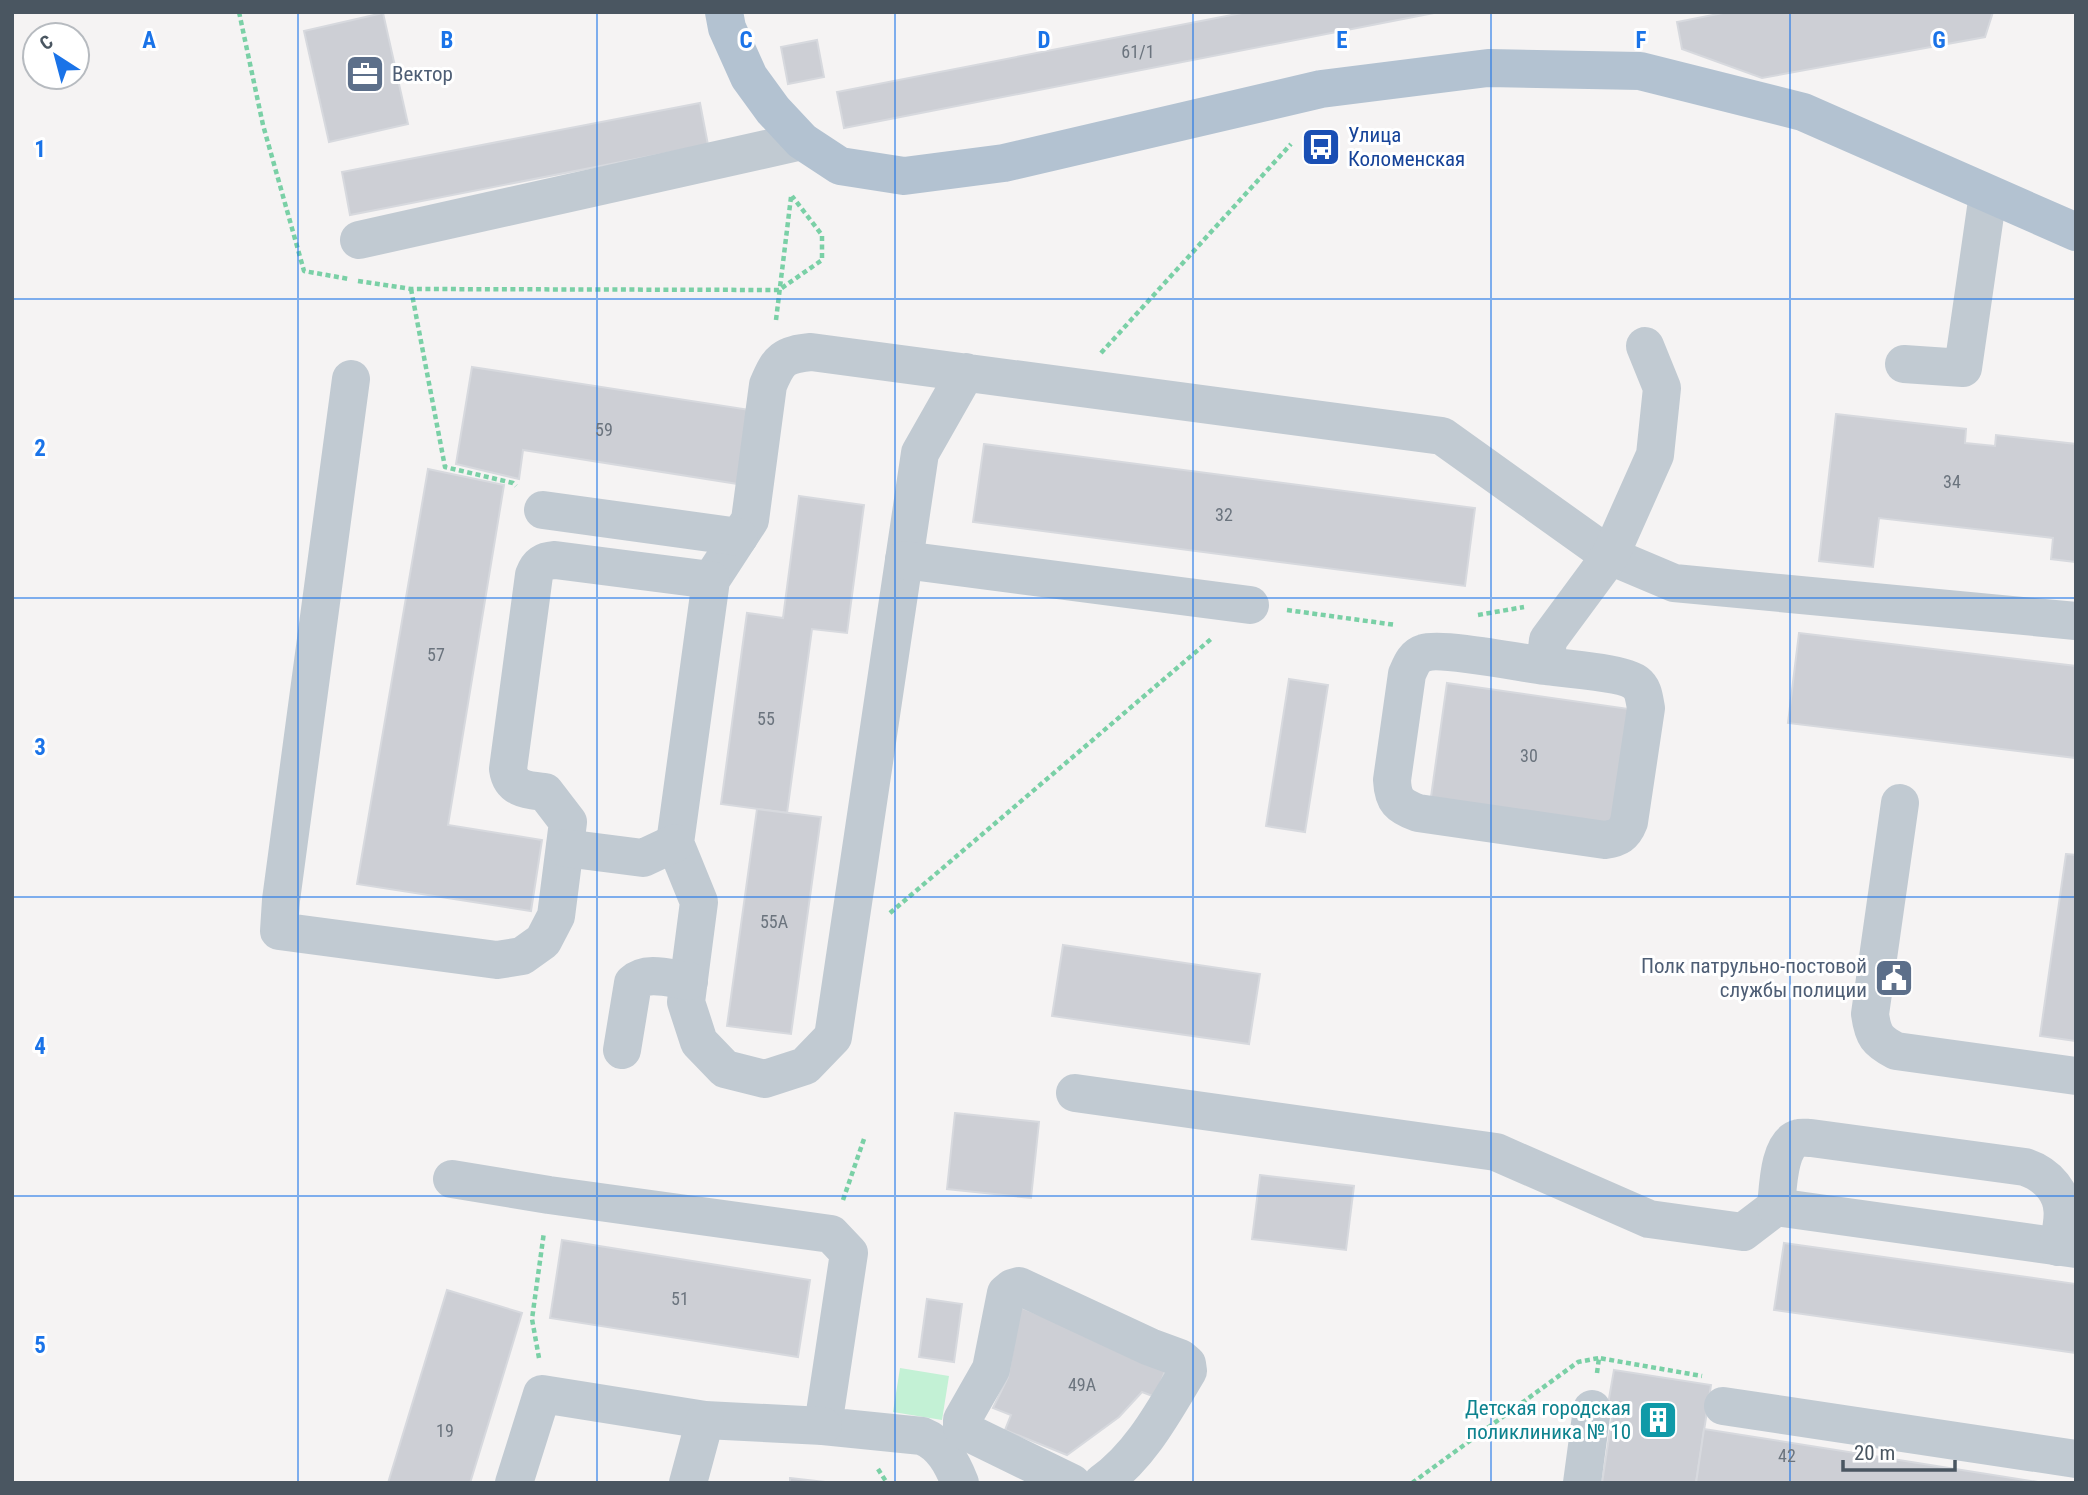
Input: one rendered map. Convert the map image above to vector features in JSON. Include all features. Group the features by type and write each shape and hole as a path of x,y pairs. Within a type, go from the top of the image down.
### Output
{"main road":[{"path":"724,12 727,28 749,77 773,110 802,141 839,166 904,176 1004,163 1321,89 1488,68 1640,71 1803,112 2076,232"}],"lane":[{"path":"359,240 802,141"},
{"path":"1904,364 1963,368 1988,194"},
{"path":"1545,666 1548,640 1611,555 1655,455 1662,388 1645,346"},
{"path":"966,372 920,453 833,1037 805,1066 765,1079 726,1069 699,1042 686,1002 699,902 675,843 711,580 750,520 768,385 777,365 789,354 811,352 966,372 1442,436 1611,555 1674,583 2076,621"},
{"path":"351,379 279,931 497,960 522,956 542,941 556,916 568,822 545,792 515,785 509,777 508,769 537,566 544,561 555,560 711,580"},
{"path":"543,510 739,537"},
{"path":"904,560 1250,605"},
{"path":"1442,651 1545,666 1623,677 1636,682 1644,694 1646,708 1629,822 1625,832 1616,839 1605,840 1418,813 1404,808 1393,795 1392,780 1407,674 1413,660 1424,652 1442,651"},
{"path":"1900,803 1870,1014 1872,1030 1881,1043 1896,1051 2076,1076"},
{"path":"565,848 643,858 675,843"},
{"path":"622,1050 633,983 648,975 689,981"},
{"path":"1076,1093 1496,1152 1648,1219 1743,1232 1776,1208 2067,1248 2063,1203 2050,1182 2038,1171 1931,1154 1798,1138 1789,1144 1783,1155 1776,1208"},
{"path":"452,1179 831,1234 849,1253 823,1426"},
{"path":"1072,1483 967,1432 962,1427 962,1420 991,1369 1006,1293 1012,1288 1019,1286 1186,1364 1188,1371 1149,1436 1115,1473 1102,1483"},
{"path":"514,1483 542,1394 705,1420 823,1426 922,1436 933,1440 942,1449 960,1483"},
{"path":"1723,1406 2076,1459"},
{"path":"1582,1483 1592,1409"},
{"path":"688,1483 705,1420"}],"path":[{"path":"239,12 263,125 303,271 411,289 779,290 822,260 822,235 792,196 779,290"},
{"path":"1071,386 1291,144"},
{"path":"411,289 445,467 513,484 543,510"},
{"path":"845,951 1250,605"},
{"path":"831,1234 864,1139"},
{"path":"542,1394 540,1362 532,1319 549,1195"},
{"path":"1592,1409 1599,1358"},
{"path":"1412,1483 1578,1362 1599,1358 1727,1380 1723,1406"}],"green space":[{"path":"900,1368 949,1376 942,1420 893,1412"}],"building":[{"path":"1247,12 1439,12 844,128 837,92"},
{"path":"1728,12 1993,12 1985,37 1762,78 1682,49 1677,22"},
{"path":"383,13 408,124 329,142 304,31"},
{"path":"817,40 824,77 788,84 781,47"},
{"path":"700,103 708,145 350,215 342,172"},
{"path":"472,367 750,410 738,484 523,450 519,479 456,464"},
{"path":"1836,414 1966,429 1965,443 1995,446 1996,435 2076,444 2076,562 2051,559 2053,538 1879,518 1873,567 1819,561"},
{"path":"984,444 1475,508 1465,586 973,522"},
{"path":"428,469 504,485 448,825 542,840 531,911 357,884"},
{"path":"799,496 864,505 847,633 812,629 787,813 721,804 747,613 783,618"},
{"path":"1799,633 2076,666 2076,758 1788,723"},
{"path":"1289,679 1328,685 1305,832 1266,826"},
{"path":"1447,683 1629,709 1611,830 1430,804"},
{"path":"757,809 821,817 791,1034 727,1026"},
{"path":"2066,854 2076,855 2076,1041 2040,1036"},
{"path":"1063,945 1260,974 1249,1044 1052,1016"},
{"path":"955,1113 1039,1122 1031,1198 947,1189"},
{"path":"1260,1175 1354,1186 1346,1250 1252,1239"},
{"path":"562,1240 810,1280 798,1357 550,1318"},
{"path":"1784,1243 2076,1284 2076,1353 1774,1310"},
{"path":"447,1290 522,1313 502,1379 470,1483 388,1483"},
{"path":"927,1299 962,1304 954,1362 919,1357"},
{"path":"1020,1307 1167,1366 1155,1397 1142,1392 1119,1417 1067,1455 1005,1430 1011,1415 993,1408 1008,1377"},
{"name":"Детская городская поликлиника № 10","path":"1614,1370 1711,1385 1696,1483 1602,1483 1613,1411 1607,1410"},
{"path":"1704,1429 2044,1483 1696,1483"},
{"path":"790,1478 834,1483 790,1483"}],"place":[{"name":"Вектор","path":"365,74"},
{"name":"Улица Коломенская","path":"1321,147"},
{"name":"Полк патрульно-постовой службы полиции","path":"1894,978"},
{"name":"Детская городская поликлиника № 10","path":"1658,1420"}]}
